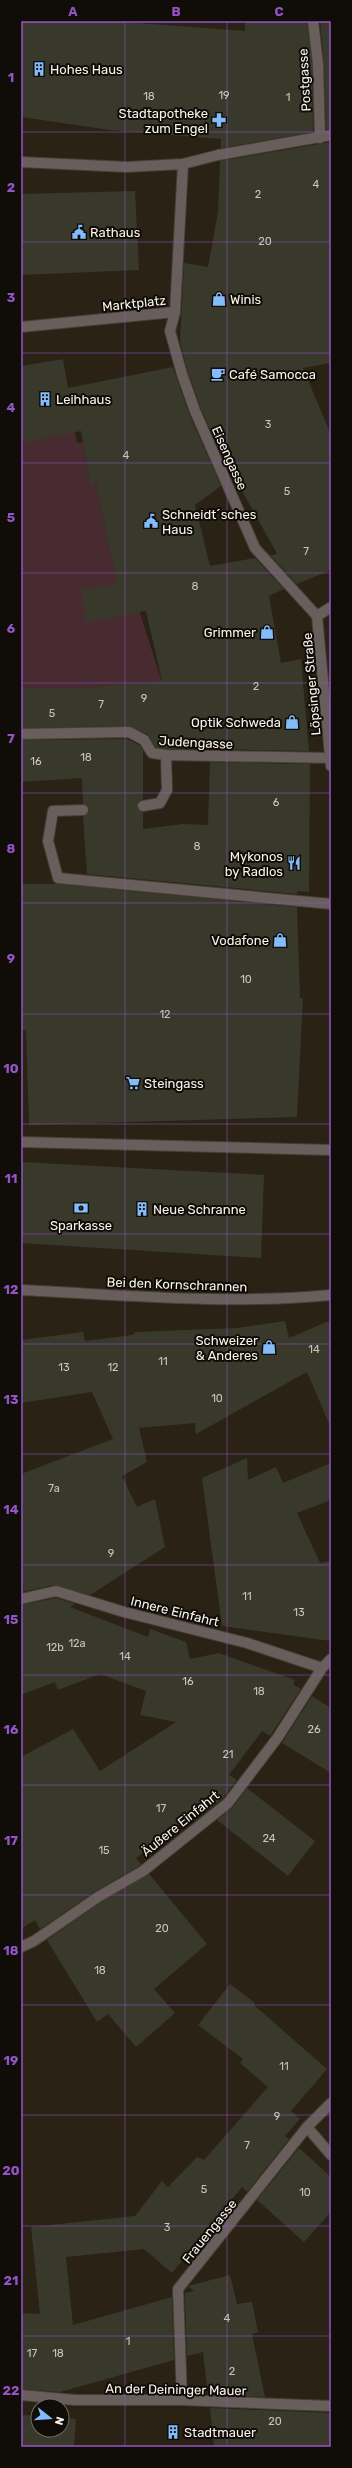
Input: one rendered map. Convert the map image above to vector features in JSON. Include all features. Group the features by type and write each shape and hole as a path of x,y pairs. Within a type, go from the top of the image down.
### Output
{"street":[{"name":"Postgasse","path":"313,21 318,64 320,138"},
{"path":"21,162 127,167 182,164 331,135"},
{"name":"Marktplatz","path":"21,327 175,312 182,164"},
{"name":"Eisengasse","path":"175,312 170,331 182,374 195,411 255,548 317,616"},
{"name":"Löpsinger Straße","path":"331,607 317,616 331,766"},
{"name":"Judengasse","path":"21,734 129,732 144,740 152,753 166,755 330,758"},
{"path":"143,806 160,803 167,790 166,755"},
{"path":"83,810 54,811 46,841 58,878 331,904"},
{"path":"21,1142 331,1150"},
{"name":"Bei den Kornschrannen","path":"21,1290 217,1300 288,1299 331,1295"},
{"name":"Innere Einfahrt","path":"21,1599 56,1592 124,1612 247,1643 322,1668"},
{"name":"Äußere Einfahrt","path":"21,1947 34,1941 98,1897 143,1871 228,1803 278,1737 322,1668 331,1659"},
{"name":"Frauengasse","path":"182,2400 178,2289 307,2127 331,2103"},
{"path":"307,2127 331,2155"},
{"name":"An der Deininger Mauer","path":"21,2395 75,2400 182,2400 331,2406"}],"shaded area":[{"path":"71,411 77,443 83,442 90,485 96,483 117,583 139,610 162,682 81,688 23,688 23,703 21,443"}],"building":[{"path":"21,21 110,21 245,31 245,21 307,21 312,64 313,132 221,148 221,139 110,130 21,117"},
{"path":"320,21 331,21 331,129 326,129 324,64"},
{"path":"331,142 331,363 303,368 331,435 331,570 297,584 270,555 277,554 234,476 232,478 201,409 188,372 180,342 184,263 208,267 218,212 220,161"},
{"name":"Rathaus","path":"135,191 139,270 21,275 21,194"},
{"path":"63,359 68,388 173,367 189,414 221,486 195,505 210,566 255,558 284,589 269,596 281,663 301,659 309,751 210,749 210,747 167,749 156,747 147,734 129,726 21,728 22,688 81,688 162,681 146,611 86,622 81,590 117,584 96,483 90,485 81,431 21,443 21,366"},
{"path":"127,739 139,745 143,750 143,799 139,801 137,807 143,812 143,829 183,824 208,825 210,762 310,764 309,892 297,891 297,894 87,874 83,816 89,813 89,809 83,804 82,778 21,782 21,740"},
{"path":"21,884 57,884 297,907 300,998 303,998 297,1117 29,1125 26,1030 21,1030"},
{"name":"Neue Schranne","path":"21,1162 264,1175 261,1258 21,1243"},
{"path":"331,1320 331,1428 307,1372 196,1434 195,1423 139,1428 147,1462 122,1476 137,1507 155,1499 165,1547 90,1595 55,1585 21,1592 21,1474 113,1439 92,1392 21,1403 21,1340 83,1332 85,1341 133,1335 135,1332 236,1328 285,1321 289,1338"},
{"path":"247,1458 248,1480 276,1467 283,1483 331,1463 331,1500 297,1513 320,1563 331,1561 331,1641 222,1626 202,1478"},
{"path":"56,1598 75,1604 70,1607 148,1637 150,1629 186,1642 190,1659 219,1653 295,1680 293,1684 301,1689 270,1736 262,1731 229,1775 237,1780 223,1798 206,1812 201,1809 136,1858 141,1864 139,1866 94,1892 40,1929 35,1920 21,1929 21,1757 73,1729 100,1771 176,1722 140,1715 146,1691 100,1674 58,1690 55,1682 21,1695 21,1605"},
{"path":"312,1696 331,1708 331,1773 282,1743"},
{"path":"247,1788 315,1841 288,1876 217,1820 233,1807"},
{"path":"149,1874 207,1944 154,1989 175,2013 136,2047 108,2014 97,2022 47,1940 101,1902"},
{"path":"230,1984 255,2003 254,2005 327,2069 291,2111 300,2119 285,2136 289,2139 247,2192 242,2187 172,2273 144,2249 66,2257 73,2325 172,2297 174,2360 60,2392 21,2389 21,2313 40,2314 31,2227 135,2216 162,2181 168,2187 197,2157 204,2160 268,2087 240,2063 243,2059 198,2025"},
{"path":"299,2148 331,2177 331,2212 304,2242 257,2200"},
{"path":"230,2275 237,2304 252,2302 258,2332 252,2334 265,2397 208,2395 203,2352 187,2356 185,2293 194,2291 188,2286"},
{"path":"210,2408 331,2413 331,2447 214,2447"},
{"path":"21,2415 30,2416 30,2438 70,2438 70,2419 76,2419 74,2447 21,2446"}],"place":[{"name":"Hohes Haus","path":"39,69"},
{"name":"Stadtapotheke zum Engel","path":"219,120"},
{"name":"Rathaus","path":"79,232"},
{"name":"Winis","path":"219,299"},
{"name":"Café Samocca","path":"218,374"},
{"name":"Leihhaus","path":"45,399"},
{"name":"Schneidt´sches Haus","path":"151,521"},
{"name":"Grimmer","path":"267,632"},
{"name":"Optik Schweda","path":"292,722"},
{"name":"Mykonos by Radlos","path":"294,863"},
{"name":"Vodafone","path":"280,940"},
{"name":"Steingass","path":"133,1083"},
{"name":"Sparkasse","path":"81,1208"},
{"name":"Neue Schranne","path":"142,1209"},
{"name":"Schweizer & Anderes","path":"269,1347"},
{"name":"Stadtmauer","path":"173,2432"}]}
